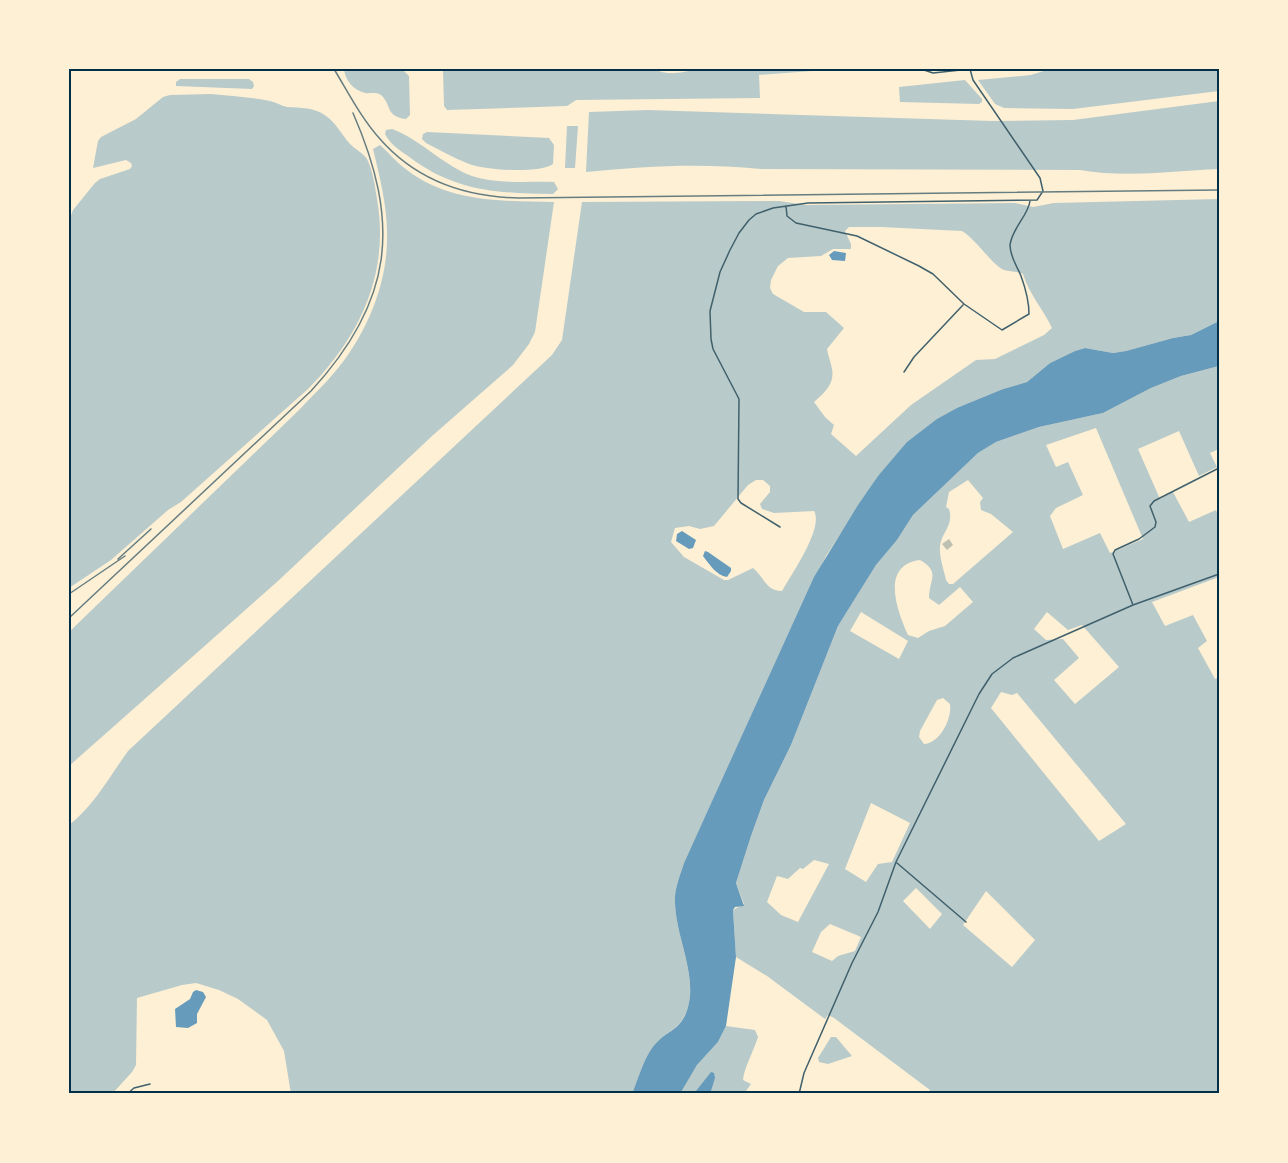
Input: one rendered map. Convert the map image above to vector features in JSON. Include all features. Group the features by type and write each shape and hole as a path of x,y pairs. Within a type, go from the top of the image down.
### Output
{"street":[{"path":"780,527 738,499 739,399 713,349 711,339 710,311 720,272 739,232 756,214 786,206 822,202 979,199 1030,201 1040,197 1043,191 1043,184 973,80 970,69 933,74 921,69"},
{"path":"786,206 787,216 796,223 857,236 924,269 964,304 999,330 1005,330 1028,316 1029,309 1021,277 1013,262 1010,244 1030,201"},
{"path":"904,372 914,357 964,304"},
{"path":"1133,605 1113,554 1117,548 1139,539 1155,527 1156,522 1150,506 1154,501 1219,468"},
{"path":"799,1094 804,1073 852,963 878,912 896,862 979,694 992,674 1004,663 1020,654 1133,605 1219,574"},
{"path":"896,862 966,922"},
{"path":"127,1094 134,1088 150,1084"}],"shaded area":[{"path":"344,69 402,69 409,76 410,115 406,119 395,116 381,95 357,90 348,81"},
{"path":"443,69 655,69 673,73 693,69 813,69 812,71 759,75 760,98 576,100 567,106 447,110 444,106"},
{"path":"1050,69 1219,69 1219,91 1073,109 1004,108 995,104 978,80 1031,75"},
{"path":"180,79 249,79 254,86 252,89 176,86 176,82"},
{"path":"965,80 982,99 982,102 979,104 900,102 899,87"},
{"path":"211,94 263,100 287,107 317,111 330,119 350,144 367,159 377,199 380,226 375,278 367,302 343,348 308,389 181,502 168,510 111,560 69,588 69,221 73,210 95,183 100,179 130,169 132,166 126,160 93,168 98,141 101,137 136,119 163,97"},
{"path":"1219,101 1219,169 1115,174 1080,170 761,169 694,166 586,172 589,112 648,110 992,121 1073,120"},
{"path":"567,126 578,126 575,168 565,168"},
{"path":"392,129 467,174 488,180 554,182 558,189 553,194 513,193 460,184 425,168 398,149 385,134 386,130"},
{"path":"427,132 549,138 554,145 553,164 525,170 476,166 426,143 422,139 423,134"},
{"path":"380,145 407,170 441,189 478,198 554,202 535,332 529,344 513,365 432,436 278,581 69,766 69,632 299,410 345,359 364,327 378,293 386,257 385,205 373,149"},
{"path":"1219,199 1219,321 1191,335 1126,351 1113,353 1085,348 1075,351 1050,363 1027,382 959,407 878,476 826,556 684,863 676,888 675,903 690,982 688,1007 680,1024 658,1041 649,1052 632,1094 291,1094 284,1051 267,1020 238,999 196,983 137,998 136,1065 112,1094 69,1094 69,825 93,800 128,751 552,355 562,340 582,202 779,201 806,205 1015,203 1033,207 1054,203","holes":["849,227 962,231 999,267 1023,274 1052,328 1044,335 995,359 976,360 911,405 856,456 831,434 834,425 814,402 830,384 832,369 827,349 844,328 826,312 804,312 773,294 770,288 778,266 788,258 821,256 833,249 851,249 845,231","756,480 763,480 770,486 770,492 760,504 762,509 774,513 814,511 816,519 811,540 782,591 772,589 753,568 724,580 684,557 671,542 675,528 689,526 700,529 714,526 748,485"]},
{"path":"1219,366 1219,449 1210,453 1217,467 1199,476 1179,431 1138,449 1160,499 1173,492 1189,522 1216,510 1219,518 1219,577 1152,602 1165,626 1193,615 1207,641 1198,648 1215,679 1219,677 1219,1094 928,1094 930,1090 834,1018 828,1015 825,1019 767,976 736,957 733,910 744,904 736,883 751,836 764,800 791,745 838,626 876,565 897,540 913,515 978,453 996,442 1039,427 1103,413 1151,388 1181,376","holes":["1096,428 1143,539 1110,553 1100,533 1063,549 1050,516 1056,508 1083,495 1068,462 1056,467 1046,445","968,480 983,498 980,502 981,510 991,514 1013,532 953,584 949,584 946,580 940,550 941,541 950,520 949,509 946,507 949,492","920,560 930,568 932,573 929,598 939,605 960,587 973,602 945,626 929,631 918,638 908,635 896,602 896,580 900,570","861,612 908,641 899,659 850,631","1047,612 1068,630 1082,625 1119,667 1075,704 1054,680 1079,658 1063,639 1046,640 1034,629","1001,692 1012,695 1017,693 1126,824 1099,841 991,708","943,698 950,704 947,723 940,735 930,743 924,744 919,737 937,700","871,803 910,823 892,862 878,864 866,882 845,869","814,860 829,864 798,922 781,915 767,902 777,876 788,879 800,868 803,869","916,888 942,914 930,929 903,901","986,891 1035,940 1012,967 963,925","830,924 861,937 855,951 838,956 832,961 812,952 821,932"]},
{"path":"726,1026 755,1030 758,1037 743,1080 751,1084 744,1094 680,1094 697,1065 718,1042"},
{"path":"831,1037 836,1037 852,1056 828,1064 819,1062 818,1058"}],"water":[{"path":"834,251 846,253 845,261 832,260 829,255"},
{"path":"1219,321 1219,366 1181,376 1151,388 1103,413 1039,427 996,442 978,453 913,515 897,540 876,565 838,626 791,745 764,800 736,883 744,906 735,907 733,910 736,957 726,1026 718,1042 697,1065 680,1094 632,1094 649,1052 658,1041 680,1024 688,1007 690,982 675,903 676,888 684,863 814,577 878,476 907,442 937,419 959,407 1027,382 1050,363 1075,351 1085,348 1113,353 1126,351 1191,335"},
{"path":"682,531 696,540 693,548 689,549 676,541 677,534"},
{"path":"705,551 731,568 727,577 716,572 703,556"},
{"path":"196,990 203,992 206,997 197,1014 197,1023 188,1028 176,1027 175,1009 190,999"},
{"path":"711,1072 714,1073 715,1078 710,1094 698,1094 696,1091"}],"building":[{"path":"949,539 953,545 947,550 942,544"}],"railway":[{"path":"334,69 373,131 409,165 443,184 499,197 1219,190"},
{"path":"69,618 311,391 339,358 359,325 373,292 381,260 383,226 378,190 368,153 353,113"},
{"path":"118,559 151,529"},
{"path":"69,594 125,556"}]}
